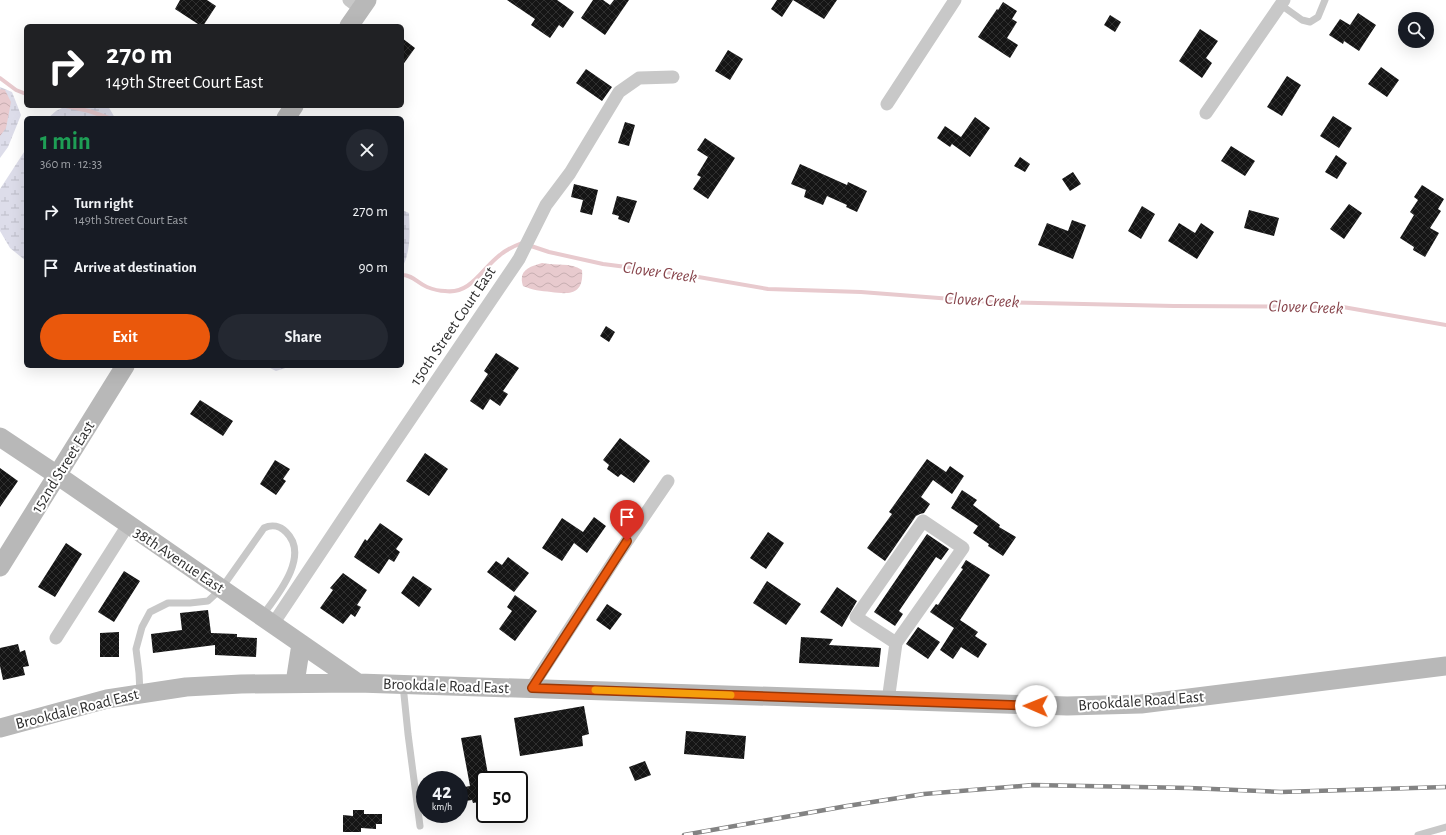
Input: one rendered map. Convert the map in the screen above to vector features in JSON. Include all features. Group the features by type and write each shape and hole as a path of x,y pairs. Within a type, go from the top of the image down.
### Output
{"main road":[{"path":"350,24 359,3"},
{"name":"152nd Street East","path":"0,567 124,368"},
{"name":"38th Avenue East","path":"0,437 358,683"},
{"path":"295,684 301,644"},
{"name":"Brookdale Road East","path":"0,728 107,699 186,687 241,684 358,683 1059,706 1135,704 1446,666"}],"street":[{"path":"887,104 955,0"},
{"path":"1206,113 1282,2"},
{"name":"150th Street Court East","path":"268,620 363,488 519,259 546,205 570,173 619,92 639,78 673,77"},
{"path":"532,688 619,553 668,481"},
{"path":"888,701 896,643 963,548 923,521 856,617 896,643"},
{"path":"56,638 128,525"}],"lane":[{"path":"1282,2 1302,20 1310,22 1318,17 1326,0"},
{"path":"140,693 136,649 142,627 150,612 168,602 190,603 208,601 221,589 264,528 274,526 281,528 287,533 291,539 295,553 291,571 268,620"},
{"path":"403,685 420,826"},
{"path":"1418,835 1446,826"}],"green space":[{"path":"0,87 12,92 21,115 8,147 0,158"},
{"path":"62,108 109,108 114,116 50,116"},
{"path":"24,152 24,259 10,248 0,231 0,189"},
{"path":"404,211 409,213 410,235 404,264"},
{"path":"270,368 285,368 276,371"}],"water":[{"path":"0,89 5,90 11,102 6,128 0,136"},
{"path":"542,263 568,265 582,270 581,284 575,291 570,293 537,290 523,286 523,273 529,268"}],"building":[{"path":"180,0 207,0 216,6 204,24 198,24 175,9"},
{"path":"507,0 557,0 574,12 563,28 559,25 550,38 531,25 535,19"},
{"path":"593,0 603,0 610,5 614,0 629,0 605,35 581,18"},
{"path":"777,0 793,0 782,17 771,9"},
{"path":"793,0 837,0 824,19"},
{"path":"1003,2 1017,11 1012,19 1017,22 1007,38 1018,45 1010,58 978,37"},
{"path":"1358,13 1376,25 1359,51 1344,41 1343,44 1329,35 1340,19 1350,25"},
{"path":"1110,15 1121,22 1115,32 1104,25"},
{"path":"1200,29 1218,41 1206,58 1212,63 1202,78 1179,61"},
{"path":"404,40 415,48 404,63"},
{"path":"728,50 743,59 730,80 715,71"},
{"path":"1381,67 1399,80 1387,97 1368,84"},
{"path":"586,69 612,87 602,101 576,83"},
{"path":"1287,76 1301,85 1282,116 1267,107"},
{"path":"1333,116 1352,128 1339,148 1320,136"},
{"path":"975,117 990,128 970,157 952,144 950,147 937,138 945,126 961,137"},
{"path":"625,122 635,125 629,146 618,143"},
{"path":"705,138 735,158 708,199 693,189 701,177 697,175 708,157 697,150"},
{"path":"1231,146 1255,161 1245,176 1221,161"},
{"path":"1336,155 1347,163 1337,179 1325,172"},
{"path":"1020,157 1030,164 1025,172 1014,166"},
{"path":"800,164 847,185 848,182 867,191 857,212 846,207 847,205 827,196 823,205 804,197 806,190 791,184"},
{"path":"1073,172 1081,184 1070,191 1062,179"},
{"path":"574,184 598,190 592,215 580,212 583,200 571,197"},
{"path":"1422,185 1444,199 1438,209 1441,211 1430,228 1439,233 1425,257 1413,250 1414,247 1400,238 1414,215 1410,212 1418,200 1414,197"},
{"path":"617,196 637,201 629,223 618,219 619,216 612,214"},
{"path":"1349,204 1362,213 1344,239 1330,229"},
{"path":"1142,206 1155,214 1141,239 1128,231"},
{"path":"1249,210 1279,218 1274,236 1244,228"},
{"path":"1072,220 1086,225 1073,259 1038,245 1047,223 1068,231"},
{"path":"1179,223 1195,233 1201,223 1214,232 1197,259 1168,241"},
{"path":"606,326 615,332 609,342 600,336"},
{"path":"496,353 519,368 503,391 508,394 500,406 490,399 483,410 470,401 488,374 484,371"},
{"path":"200,400 233,421 223,436 190,414"},
{"path":"620,438 650,461 634,483 621,474 618,477 607,469 609,465 603,460"},
{"path":"425,453 448,469 429,496 406,481"},
{"path":"927,459 946,472 950,466 964,476 952,494 933,480 921,497 930,504 924,513 916,516 885,561 867,548 892,514 889,512"},
{"path":"275,460 290,469 283,479 286,481 276,495 260,484"},
{"path":"0,468 18,481 0,507"},
{"path":"962,490 977,500 973,505 1000,525 999,527 1016,537 1003,556 973,533 978,526 951,508"},
{"path":"594,517 606,526 587,553 574,543 562,561 542,548 562,518 583,532"},
{"path":"380,523 403,539 396,549 400,552 394,562 389,559 379,574 354,557 365,539 367,541"},
{"path":"768,532 784,543 766,569 750,558"},
{"path":"927,534 949,549 941,560 936,557 899,611 903,614 895,626 874,612"},
{"path":"66,543 82,554 55,597 38,587"},
{"path":"508,557 529,573 514,592 487,572 496,561 502,565"},
{"path":"966,560 990,575 960,620 978,632 975,636 987,644 978,658 961,647 953,659 940,650 954,628 930,612 936,604 938,605 963,569 961,568"},
{"path":"124,571 140,581 114,622 98,612"},
{"path":"343,573 367,590 357,605 361,607 355,617 351,614 343,624 320,608 333,590 330,588"},
{"path":"413,576 432,589 419,607 401,593"},
{"path":"767,581 801,604 786,625 753,603"},
{"path":"837,587 857,601 842,627 820,612"},
{"path":"515,595 537,611 515,641 499,629 512,611 507,607"},
{"path":"607,604 622,614 610,630 596,620"},
{"path":"208,610 211,633 237,634 237,637 257,638 256,657 215,655 215,645 153,653 151,634 182,630 180,613"},
{"path":"918,627 940,642 928,659 906,644"},
{"path":"119,632 119,657 100,657 100,633"},
{"path":"801,637 833,639 829,645 881,648 879,667 799,663"},
{"path":"18,644 20,652 25,650 29,666 23,667 25,675 3,680 0,666 0,648"},
{"path":"584,706 589,734 582,736 583,746 520,756 514,718"},
{"path":"686,731 746,736 744,759 684,754"},
{"path":"481,735 487,771 476,771 476,802 473,803 472,800 468,801 468,786 470,786 461,738"},
{"path":"645,761 651,775 635,781 629,767"},
{"path":"353,810 364,810 364,814 382,814 382,824 376,824 376,829 361,828 361,832 343,832 343,815 353,816"}],"waterway":[{"path":"0,78 16,90 24,93"},
{"path":"75,108 103,116"},
{"name":"Clover Creek","path":"404,275 440,291 454,291 462,289 476,279 505,251 522,243 549,252 603,264 681,274 768,289 861,292 991,302 1174,306 1343,307 1446,325"}],"railway":[{"path":"684,835 924,794 1033,785 1189,788 1281,792 1446,787"}],"slow traffic":[{"path":"595,690 731,695"}],"route":[{"path":"627,541 532,688 1036,706"}]}
